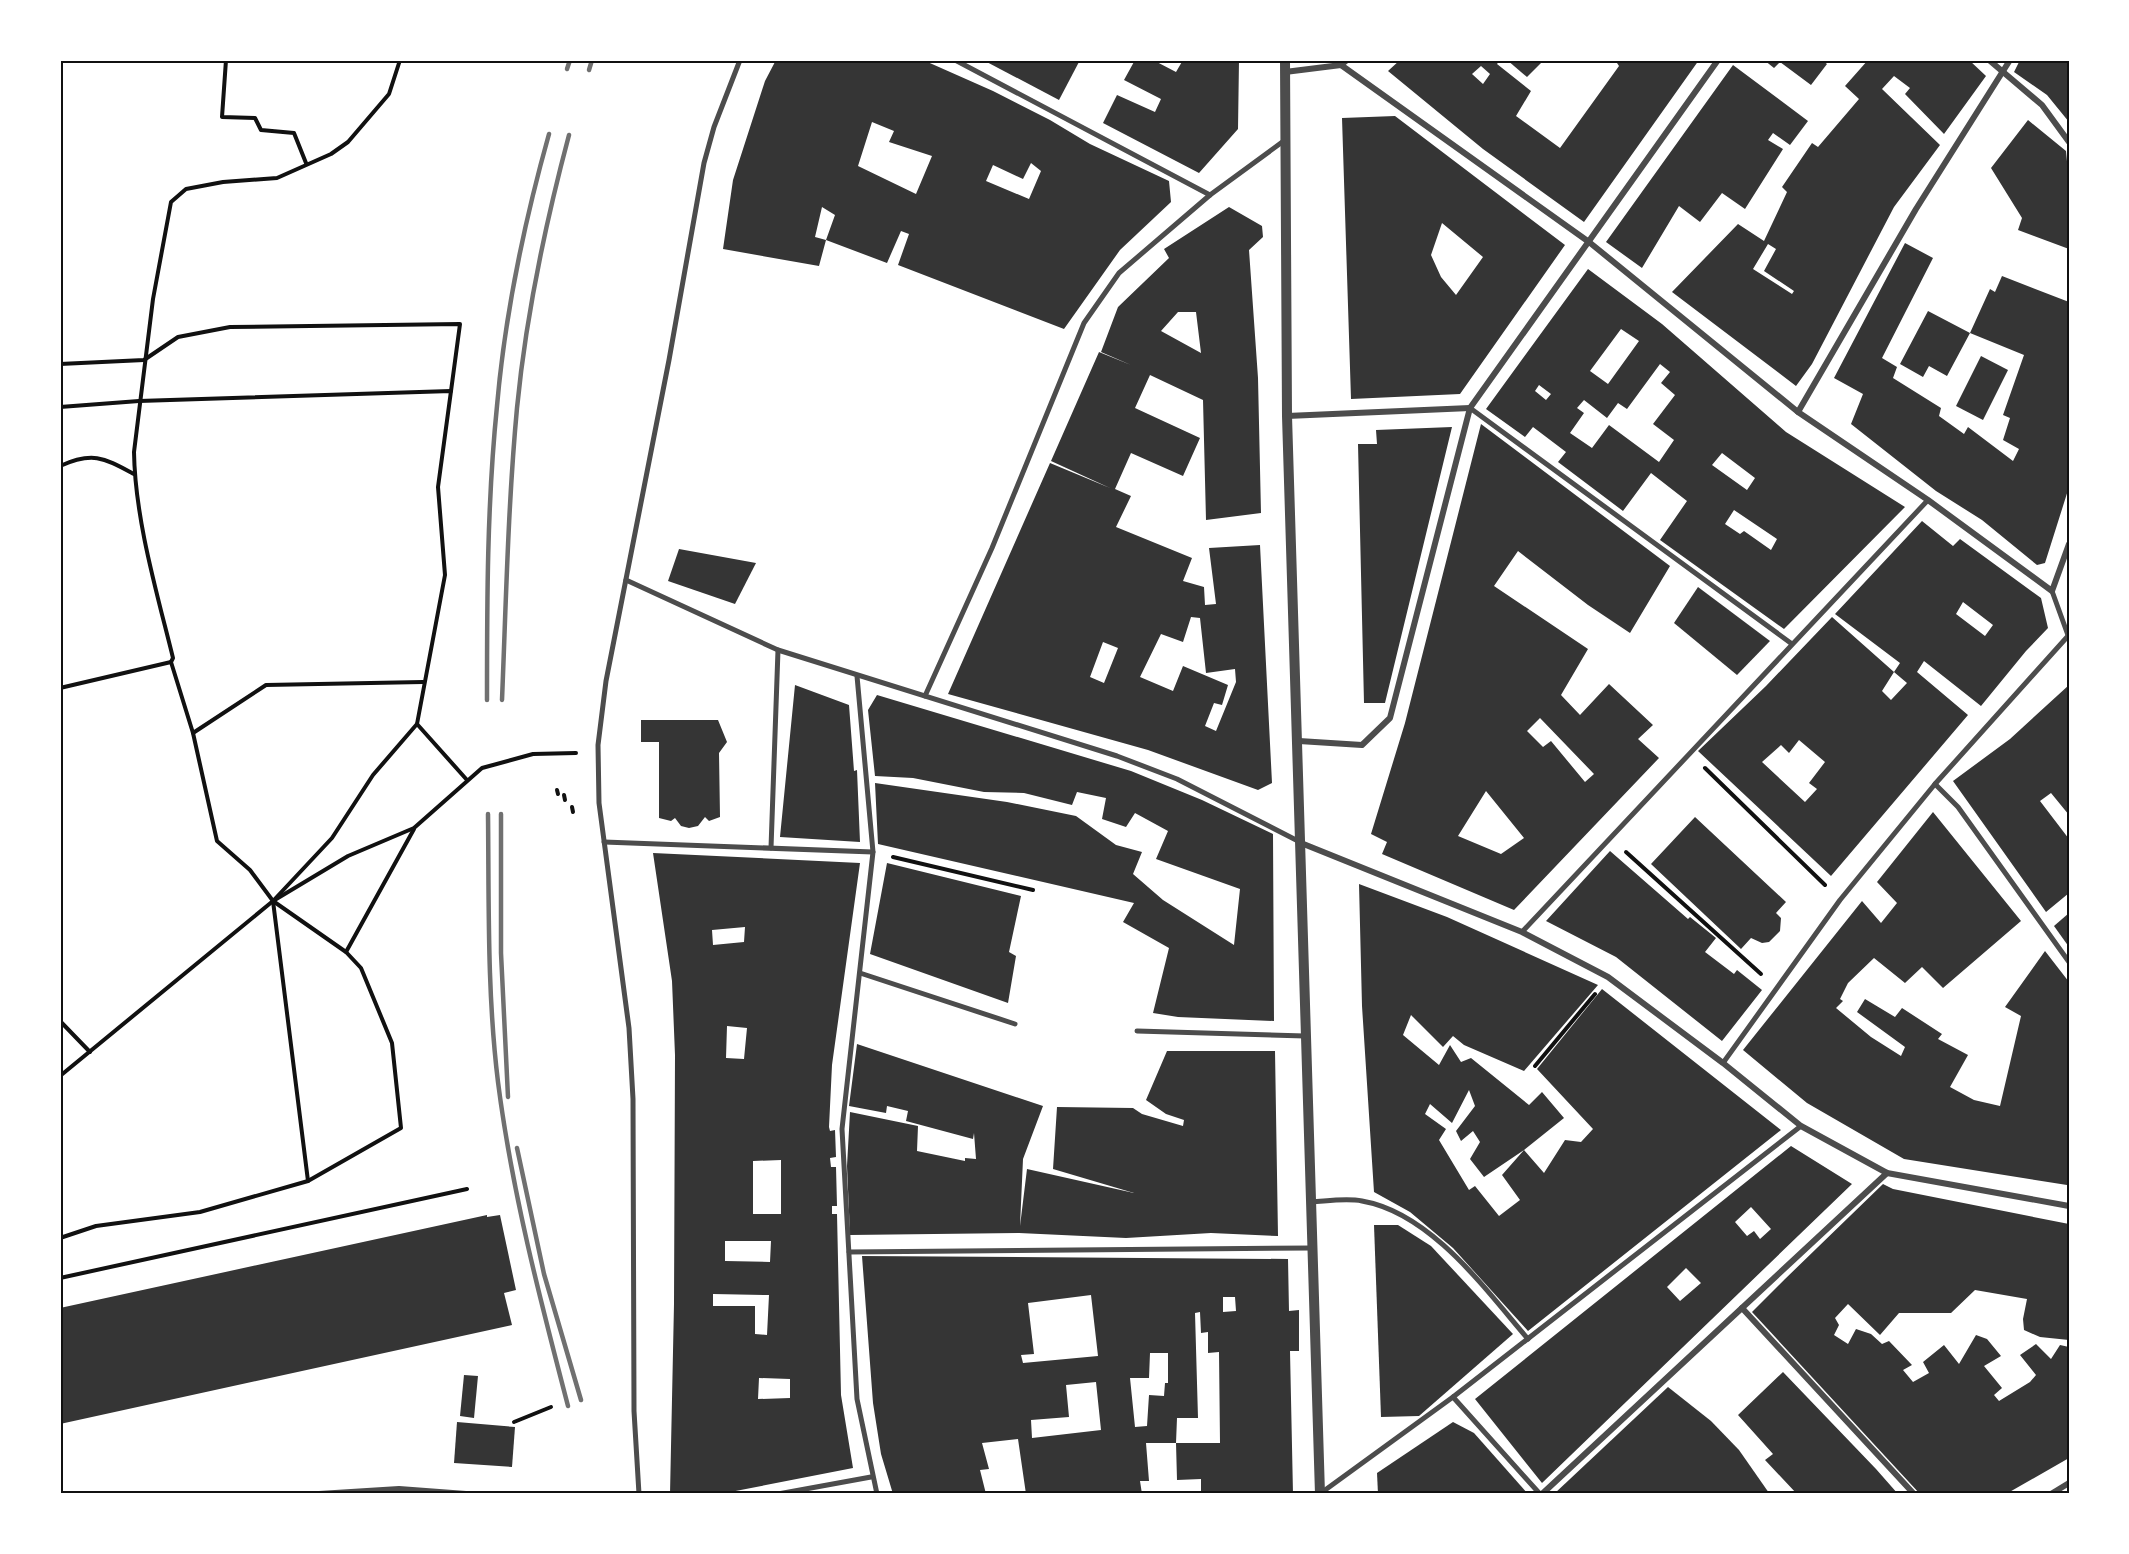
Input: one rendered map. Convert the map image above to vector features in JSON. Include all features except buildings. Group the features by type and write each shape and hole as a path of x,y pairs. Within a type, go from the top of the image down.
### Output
{"street":[{"path":"639,1494 634,1411 632,1075 629,1028 604,842 598,754 606,681 704,163 717,118 740,60"},
{"path":"955,60 963,62 1210,195"},
{"path":"1285,60 1287,416 1299,741 1320,1494"},
{"path":"1299,741 1362,744 1390,718 1470,408 1718,60"},
{"path":"1989,60 2042,105 2069,142"},
{"path":"1798,412 1916,209 2004,74 2010,60"},
{"path":"1285,72 1344,63 1589,242 1798,412 1928,500 2052,591 2068,637 1935,784 1840,900 1723,1063"},
{"path":"925,696 992,548 1084,323 1119,273 1210,195 1285,140"},
{"path":"1287,416 1470,408 1792,644"},
{"path":"1522,932 1928,500"},
{"path":"2052,591 2069,544"},
{"path":"626,580 778,650 1117,756 1177,779 1301,843 1522,932 1608,977 1723,1063 1801,1126 1887,1173 2069,1205"},
{"path":"771,848 778,650"},
{"path":"857,676 873,852 842,1130 857,1400 871,1477 877,1494"},
{"path":"1935,784 1958,807 2069,962"},
{"path":"604,842 873,852"},
{"path":"860,973 1014,1024"},
{"path":"1137,1031 1307,1036"},
{"path":"1320,1494 1453,1397 1801,1126"},
{"path":"1453,1397 1541,1494 1887,1173"},
{"path":"1312,1202 1360,1200 1386,1207 1432,1235 1464,1265 1528,1339"},
{"path":"849,1252 1313,1248"},
{"path":"1742,1308 1914,1494"},
{"path":"778,1494 871,1477"},
{"path":"2056,1493 2069,1483"},
{"path":"319,1494 399,1489 466,1494"}],"path":[{"path":"226,60 222,117 255,118 261,130 294,133 306,163"},
{"path":"60,1238 96,1226 200,1212 308,1181 401,1128 392,1042 361,968 346,952 273,901 250,870 217,842 193,733 171,662 173,658 157,594 134,474 144,360 171,202 186,189 223,182 277,178 306,163 331,154 348,142 389,94 400,60"},
{"path":"60,364 144,360 178,337 230,327 460,324 438,487 445,575 423,682 417,724 373,775 332,838 273,901 60,1076"},
{"path":"60,407 139,401 451,391"},
{"path":"60,466 97,456 134,474"},
{"path":"60,688 171,662"},
{"path":"193,733 266,685 423,682"},
{"path":"417,724 467,780"},
{"path":"1689,753 1840,900"},
{"path":"273,901 348,856 414,828 452,797 467,780 489,765 533,754 598,754"},
{"path":"560,793 565,800"},
{"path":"346,952 414,828"},
{"path":"1610,838 1777,987"},
{"path":"873,852 1033,890"},
{"path":"273,901 308,1181"},
{"path":"1536,1066 1608,977"},
{"path":"60,1022 90,1052"},
{"path":"60,1278 467,1189"},
{"path":"514,1422 551,1407"}],"railway":[{"path":"567,69 570,60"},
{"path":"589,70 592,60"},
{"path":"487,700 489,516 501,372 517,269 531,201 549,134"},
{"path":"502,700 511,481 521,373 537,270 569,135"},
{"path":"488,814 490,981 498,1082 519,1205 568,1406"},
{"path":"501,814 501,953 508,1097"},
{"path":"517,1148 544,1274 581,1400"}]}
